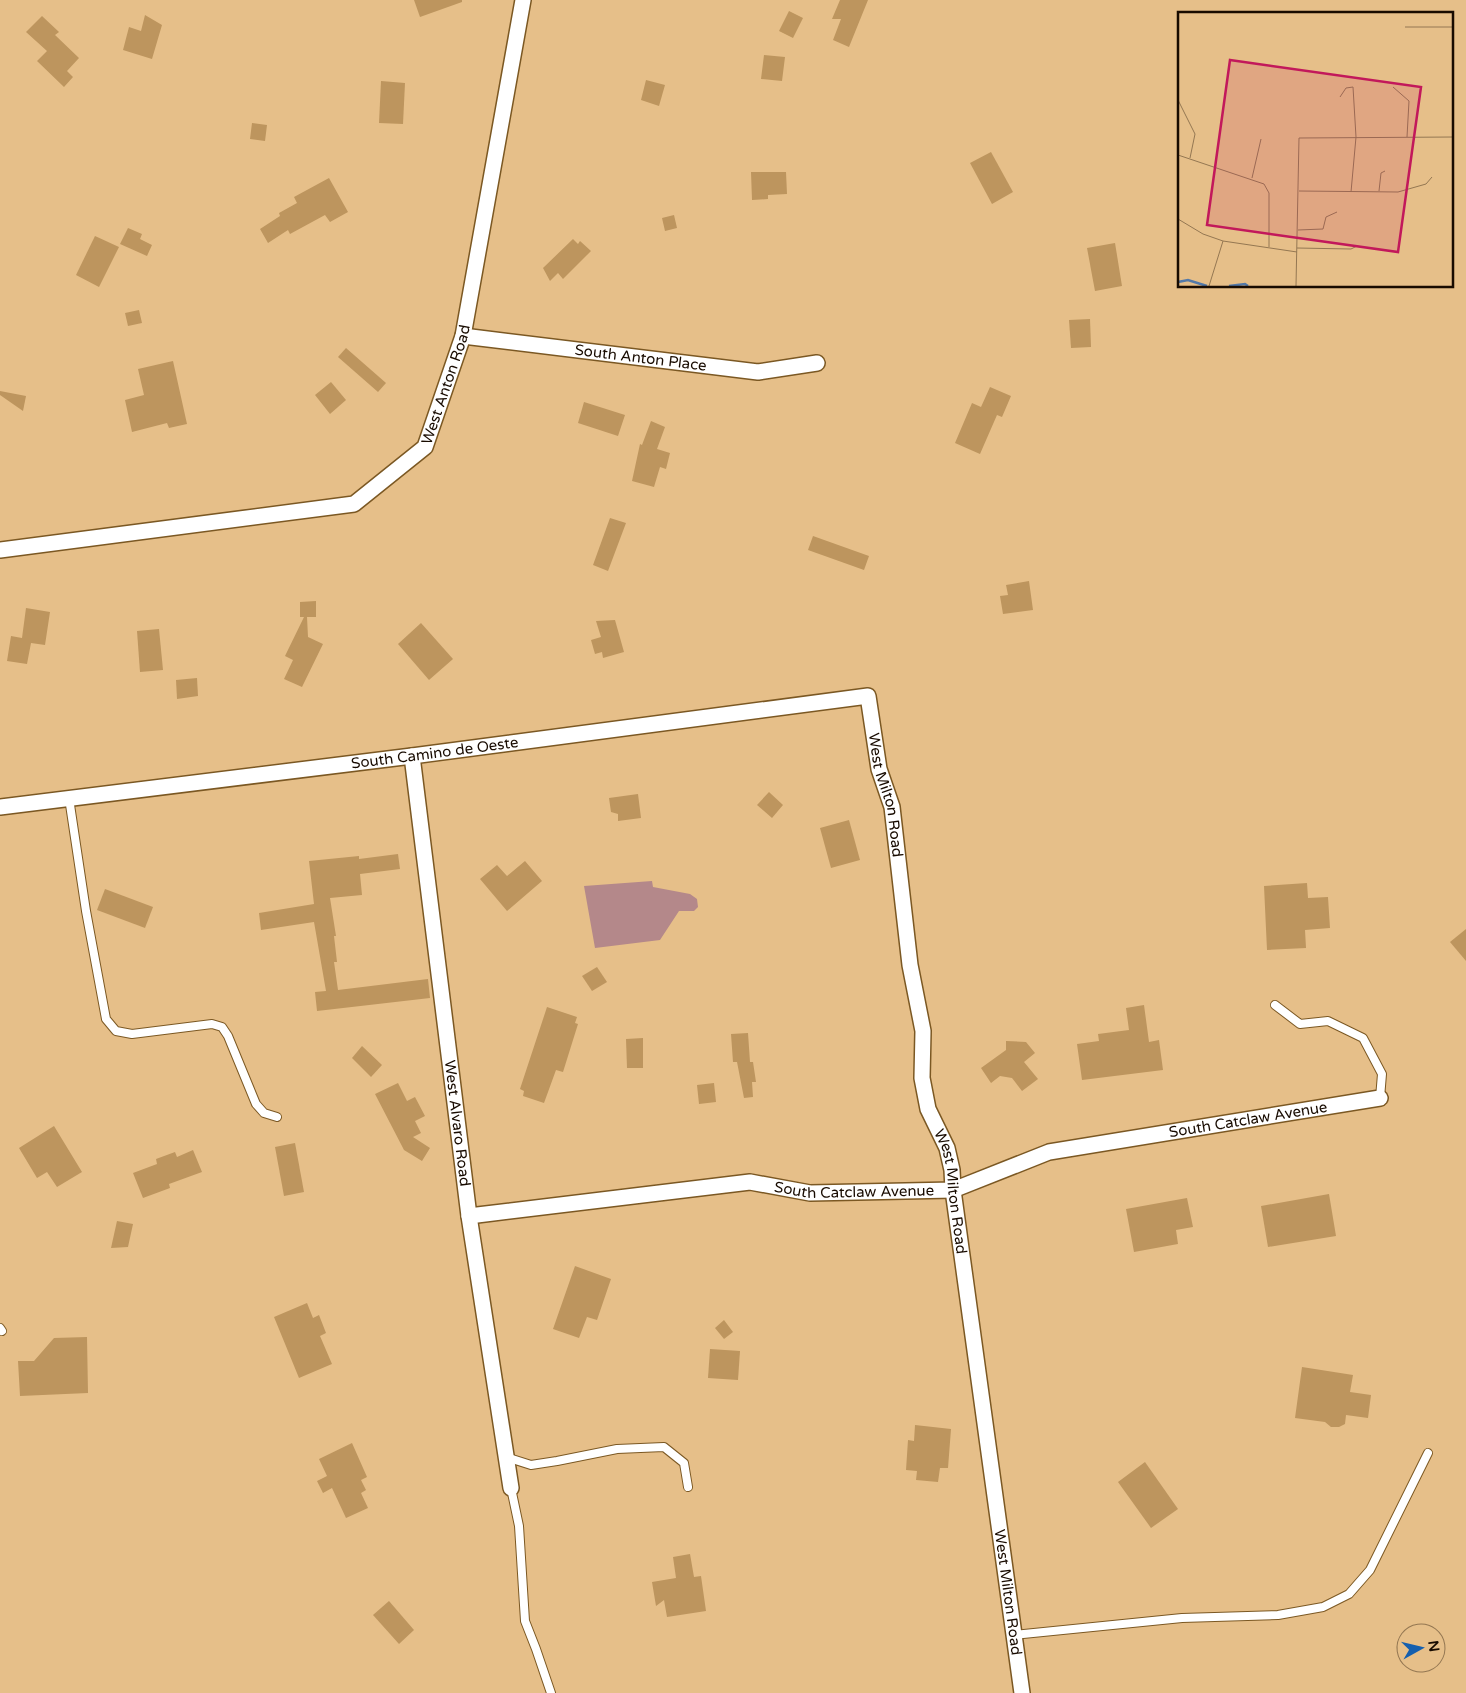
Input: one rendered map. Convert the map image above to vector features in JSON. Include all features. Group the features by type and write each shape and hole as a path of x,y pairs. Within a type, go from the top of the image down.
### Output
{"street":[{"name":"West Anton Road","path":"0,550 354,504 425,447 464,336 523,0"},
{"name":"South Anton Place","path":"464,336 758,372 817,363"},
{"name":"South Camino de Oeste","path":"0,806 412,756 868,696"},
{"name":"West Milton Road","path":"868,696 879,768 892,807 910,965 923,1031 922,1078 928,1109 947,1148 952,1170 953,1190 1022,1693"},
{"name":"West Alvaro Road","path":"412,756 469,1216 511,1488"},
{"name":"South Catclaw Avenue","path":"469,1216 750,1182 810,1194 953,1190 1049,1152 1380,1098"}],"lane":[{"path":"69,798 86,910 106,1019 116,1032 132,1034 212,1024 222,1027 228,1036 256,1104 264,1113 277,1117"},
{"path":"1275,1005 1300,1024 1328,1020 1363,1038 1382,1074 1380,1098"},
{"path":"506,1457 531,1465 557,1462 617,1449 664,1447 684,1463 688,1487"},
{"path":"1014,1635 1182,1618 1278,1615 1323,1607 1349,1594 1370,1570 1428,1453"},
{"path":"511,1488 520,1526 525,1621 551,1693"}],"shaded area":[{"path":"652,881 653,887 690,894 697,899 698,907 694,911 679,911 660,940 595,948 584,886"}],"building":[{"path":"414,0 462,0 462,2 420,17"},
{"path":"840,0 868,0 849,47 833,40 841,19 832,19"},
{"path":"789,11 803,18 793,38 779,31"},
{"path":"145,15 162,25 152,59 123,50 129,27 141,31"},
{"path":"42,16 59,32 55,35 79,58 67,71 73,77 64,87 37,61 47,51 26,32"},
{"path":"764,55 785,57 782,81 761,79"},
{"path":"646,80 665,85 659,106 641,100"},
{"path":"381,81 405,83 403,124 379,123"},
{"path":"252,123 267,125 265,141 250,139"},
{"path":"991,152 1013,192 992,204 970,163"},
{"path":"751,172 786,172 787,194 768,195 768,199 752,200"},
{"path":"329,178 348,212 330,222 325,215 290,234 288,230 268,243 260,229 280,216 279,213 297,203 294,197"},
{"path":"674,215 677,228 665,231 662,218"},
{"path":"128,228 142,234 140,239 152,245 147,256 120,244"},
{"path":"95,236 119,247 99,287 76,275"},
{"path":"573,239 578,244 580,241 591,251 563,279 558,273 550,281 543,268"},
{"path":"1115,243 1122,286 1095,291 1087,248"},
{"path":"139,310 142,323 128,326 125,313"},
{"path":"1090,319 1091,347 1071,348 1069,320"},
{"path":"346,348 386,383 378,392 338,357"},
{"path":"173,361 187,424 169,428 167,423 132,432 125,400 144,395 138,369"},
{"path":"331,382 346,400 330,414 315,395"},
{"path":"990,387 1011,396 1002,417 997,415 980,454 955,443 972,403 981,407"},
{"path":"0,391 26,396 23,411 0,395"},
{"path":"584,402 625,415 618,436 578,423"},
{"path":"651,421 665,427 657,449 670,453 666,469 660,467 654,487 632,481 640,444 642,445"},
{"path":"610,518 626,523 608,571 593,565"},
{"path":"813,536 869,556 864,570 808,550"},
{"path":"1029,581 1033,610 1003,614 1000,596 1008,595 1006,585"},
{"path":"316,601 316,617 307,617 308,637 323,644 302,687 284,679 293,660 285,656 304,617 300,617 300,602"},
{"path":"26,608 50,612 45,645 31,643 27,664 7,661 11,636 22,638"},
{"path":"615,620 624,652 603,658 602,652 595,654 591,640 601,637 596,621"},
{"path":"421,623 453,659 429,680 398,644"},
{"path":"159,629 163,670 140,672 137,631"},
{"path":"197,678 198,696 177,699 176,680"},
{"path":"769,792 783,805 772,818 757,805"},
{"path":"638,794 641,818 618,821 618,814 611,812 609,798"},
{"path":"849,820 860,860 831,868 820,828"},
{"path":"398,854 400,869 360,874 362,895 330,898 336,936 334,936 337,962 334,962 338,990 428,979 430,998 317,1011 315,992 326,991 314,922 261,930 259,913 314,904 309,861 359,856 359,859"},
{"path":"525,861 542,881 507,911 480,879 497,865 507,876"},
{"path":"1307,883 1308,898 1328,897 1330,928 1305,930 1306,948 1267,950 1264,886"},
{"path":"105,889 153,907 145,928 97,910"},
{"path":"1466,929 1466,961 1450,942"},
{"path":"597,967 607,982 592,991 582,976"},
{"path":"1144,1005 1149,1042 1159,1040 1163,1070 1082,1080 1077,1044 1099,1041 1098,1034 1129,1030 1126,1008"},
{"path":"547,1007 577,1017 575,1023 578,1024 563,1072 556,1070 544,1103 523,1096 524,1091 520,1089"},
{"path":"748,1033 750,1062 753,1062 756,1082 752,1082 753,1097 744,1098 737,1062 733,1062 731,1034"},
{"path":"643,1038 643,1068 627,1068 626,1039"},
{"path":"1006,1041 1026,1042 1035,1053 1024,1062 1038,1079 1022,1091 1012,1078 1000,1076 991,1083 981,1068 1006,1050"},
{"path":"362,1046 382,1065 371,1077 352,1058"},
{"path":"398,1083 407,1101 415,1097 425,1116 415,1121 421,1133 413,1137 430,1148 422,1161 404,1150 375,1094"},
{"path":"714,1083 716,1102 699,1104 697,1085"},
{"path":"54,1126 82,1172 57,1187 47,1172 37,1178 19,1148"},
{"path":"295,1143 304,1192 284,1196 275,1147"},
{"path":"193,1150 202,1172 169,1184 170,1188 143,1198 133,1173 157,1164 156,1159 175,1152 177,1157"},
{"path":"1329,1194 1336,1236 1268,1247 1261,1206"},
{"path":"1187,1198 1193,1227 1176,1230 1178,1244 1134,1252 1126,1209"},
{"path":"117,1221 133,1224 128,1247 111,1248"},
{"path":"575,1266 611,1279 597,1320 587,1317 579,1338 553,1329"},
{"path":"307,1303 313,1318 319,1315 326,1333 320,1336 332,1364 299,1378 274,1317"},
{"path":"724,1320 733,1332 724,1339 715,1328"},
{"path":"87,1337 88,1393 20,1396 18,1361 34,1361 54,1338"},
{"path":"710,1349 740,1351 738,1380 708,1378"},
{"path":"1302,1367 1353,1375 1350,1392 1371,1395 1368,1418 1346,1415 1345,1424 1339,1427 1331,1427 1325,1422 1295,1418"},
{"path":"915,1425 951,1429 948,1468 940,1468 938,1482 916,1480 917,1471 906,1470 908,1440 914,1441"},
{"path":"352,1443 367,1477 361,1480 366,1490 361,1493 368,1508 346,1518 332,1488 323,1493 317,1481 327,1476 319,1459"},
{"path":"1145,1462 1178,1509 1151,1528 1118,1482"},
{"path":"690,1554 694,1577 701,1576 706,1611 667,1617 664,1600 656,1606 652,1582 676,1578 673,1557"},
{"path":"389,1601 414,1630 399,1644 373,1615"}]}
